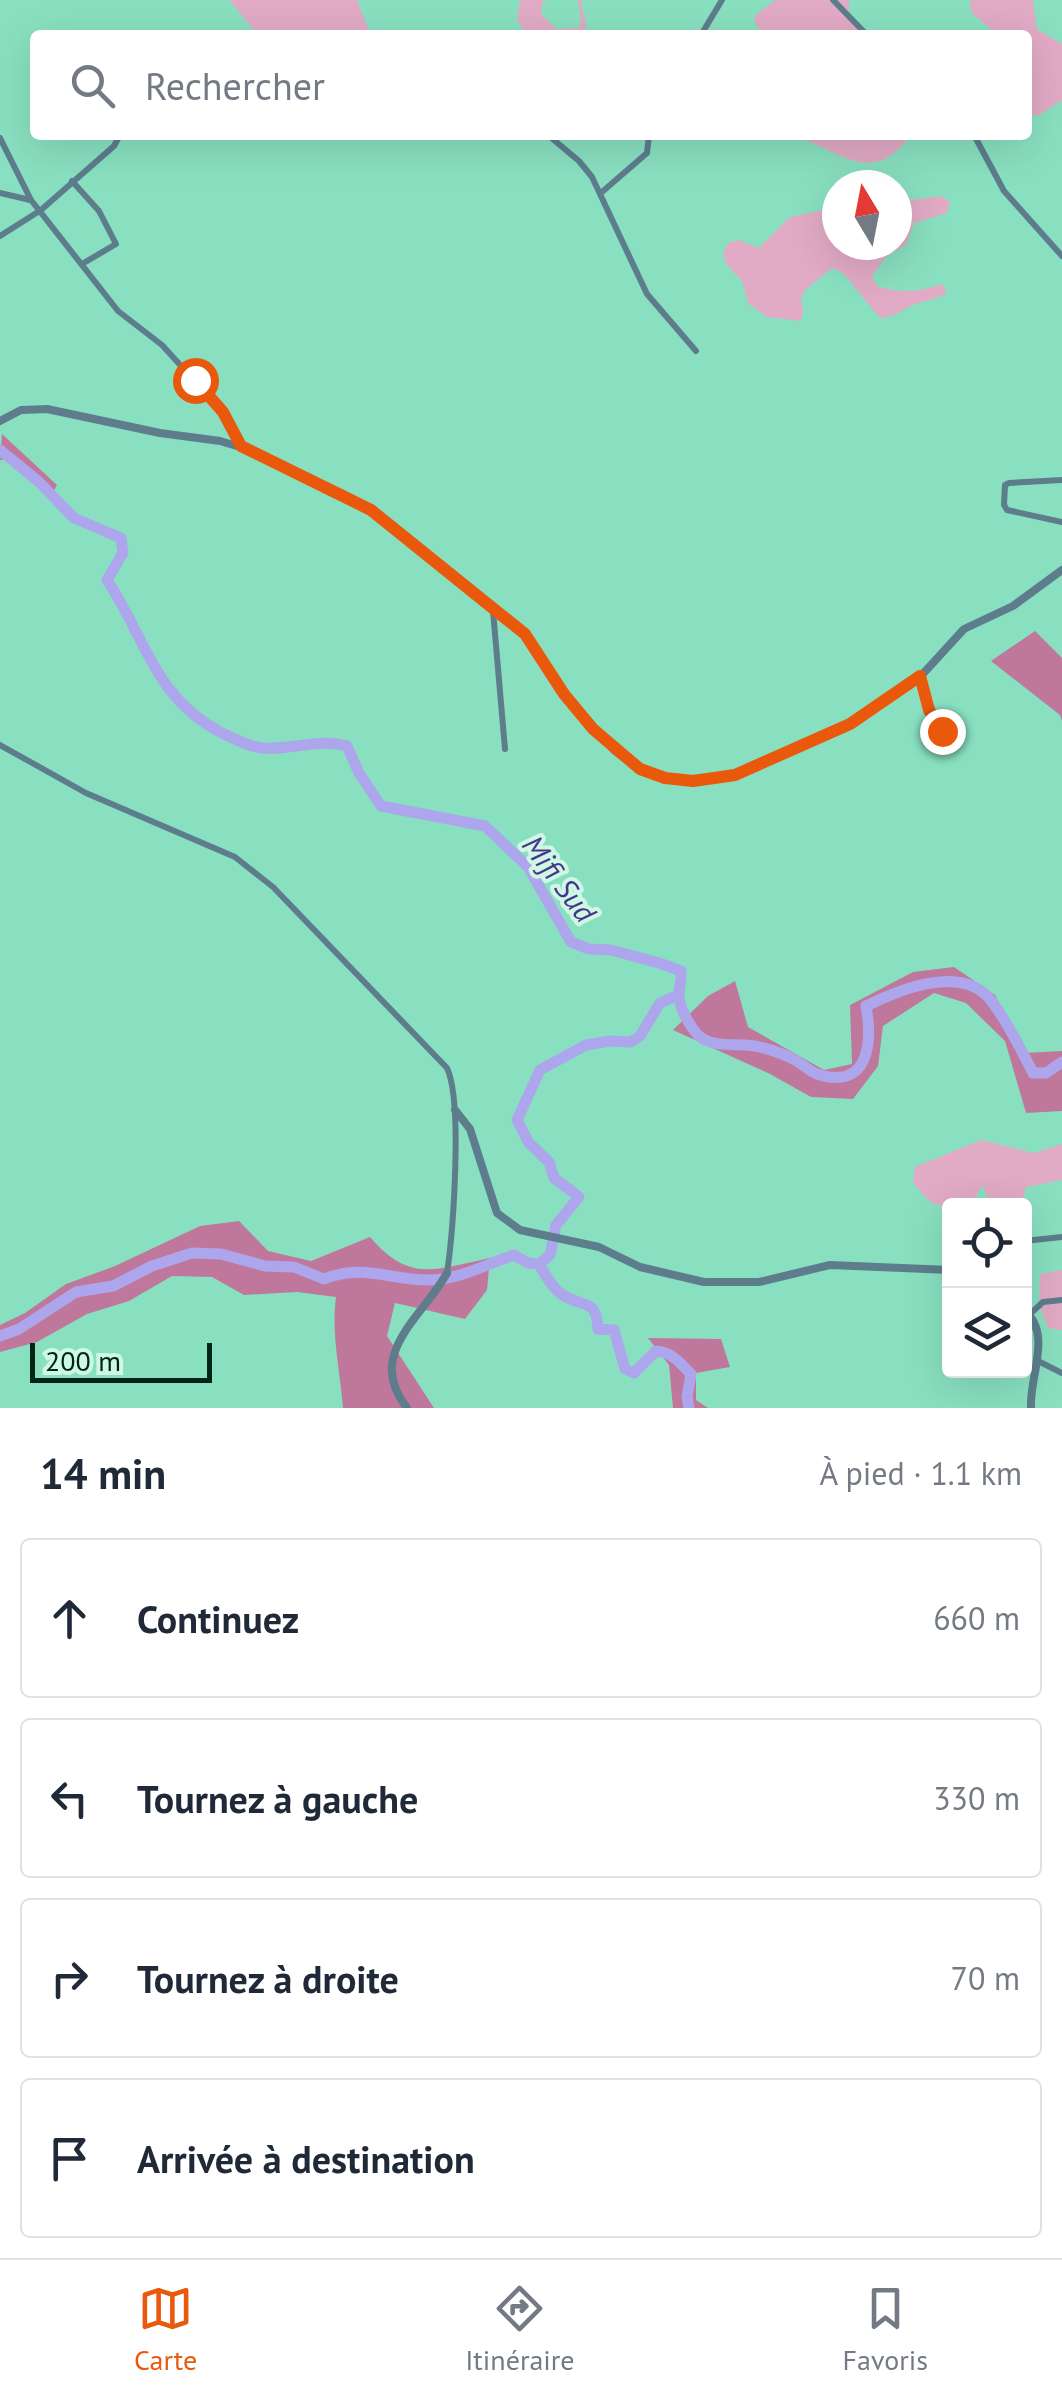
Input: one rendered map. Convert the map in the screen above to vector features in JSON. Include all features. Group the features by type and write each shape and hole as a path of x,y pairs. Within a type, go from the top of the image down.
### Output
{"street":[{"path":"704,30 722,0"},
{"path":"833,0 861,30"},
{"path":"0,138 31,200 126,320 162,345 223,412 241,446"},
{"path":"0,236 41,210 117,140"},
{"path":"554,140 579,160 602,192 621,245 646,294 696,351"},
{"path":"602,192 647,152 648,140"},
{"path":"977,140 1004,192 1062,256"},
{"path":"72,180 98,211 116,244 82,264"},
{"path":"0,192 31,200"},
{"path":"0,421 21,410 47,409 241,446 371,510 525,634 564,694 615,750 640,769 674,779 693,781 730,776 850,724 920,676 964,630 1013,606 1062,570"},
{"path":"1062,480 1009,482 1005,485 1004,505 1008,510 1062,522"},
{"path":"494,611 505,749"},
{"path":"920,676 929,710 948,736"},
{"path":"0,745 86,793 235,857 253,870 273,886 447,1068 455,1110 447,1273 403,1332 394,1352 394,1388 407,1408"},
{"path":"455,1110 470,1129 496,1213 520,1230 599,1247 662,1274 704,1282 760,1282 830,1265 942,1270"},
{"path":"1032,1240 1062,1237"},
{"path":"1032,1309 1043,1302 1062,1300"},
{"path":"1031,1408 1039,1336 1032,1322"},
{"path":"1035,1360 1062,1373"}],"shaded area":[{"path":"229,0 357,0 369,30 254,30"},
{"path":"520,0 547,0 542,3 541,14 556,29 578,28 578,0 583,0 587,26 584,30 523,30 517,19"},
{"path":"775,0 849,0 849,11 858,30 761,30 754,19"},
{"path":"970,0 1033,0 1037,29 1062,44 1062,100 1038,116 1032,114 1032,30 991,30 971,12"},
{"path":"806,140 907,140 885,159 860,162"},
{"path":"941,196 950,202 947,213 914,223 912,228 912,200"},
{"path":"822,210 822,260 884,260 872,276 877,286 910,291 942,284 947,293 880,318 843,273 832,268 806,289 801,298 801,321 767,317 748,303 742,281 726,264 723,253 728,243 738,240 759,248 790,217"},
{"path":"2,434 57,485 50,498 8,459 0,460"},
{"path":"1035,631 1062,658 1062,721 1060,715 991,661"},
{"path":"954,967 995,995 1024,1053 1062,1051 1062,1111 1026,1113 1005,1041 966,1003 934,993 883,1026 878,1066 853,1099 811,1097 673,1030 708,996 735,981 748,1027 824,1070 852,1064 850,1005 913,972"},
{"path":"981,1140 1034,1153 1062,1144 1062,1180 1026,1187 1023,1198 988,1198 982,1185 976,1198 942,1198 940,1206 913,1182 915,1167"},
{"path":"239,1221 268,1251 311,1261 370,1237 398,1262 412,1267 439,1269 490,1258 487,1290 465,1319 395,1303 387,1336 434,1408 343,1408 335,1338 336,1297 297,1292 244,1295 212,1277 172,1276 129,1301 87,1314 37,1342 0,1352 0,1325 66,1284 200,1226"},
{"path":"1062,1270 1062,1330 1048,1328 1039,1305 1040,1274"},
{"path":"648,1338 721,1339 730,1367 696,1373 696,1400 708,1408 673,1408 669,1365"}],"waterway":[{"name":"Mifi Sud","path":"0,450 74,518 121,538 123,553 107,580 165,683 198,718 220,732 258,747 327,743 347,746 381,806 485,826 528,867 571,942 681,971 681,1005 692,1028 705,1040 760,1047 793,1059 817,1074 847,1076 857,1070 867,1049 866,1006 925,984 956,982 971,985 990,1000 1033,1073 1046,1073 1062,1062"},
{"path":"539,1264 550,1255 556,1225 579,1197 554,1178 549,1162 529,1143 517,1120 540,1070 586,1045 631,1042 640,1036 660,1003 678,995"},
{"path":"0,1336 19,1329 76,1292 113,1286 152,1266 192,1253 294,1267 324,1279 352,1273 442,1279 514,1255 539,1264"},
{"path":"539,1264 562,1294 593,1309 598,1329 614,1330 625,1369 634,1373 656,1351 679,1362 691,1374 689,1408"}],"route":[{"path":"195,380 223,412 241,446 371,510 525,634 555,682 593,729 640,769 665,778 693,781 735,775 850,724 920,676 929,710 942,731"}]}
